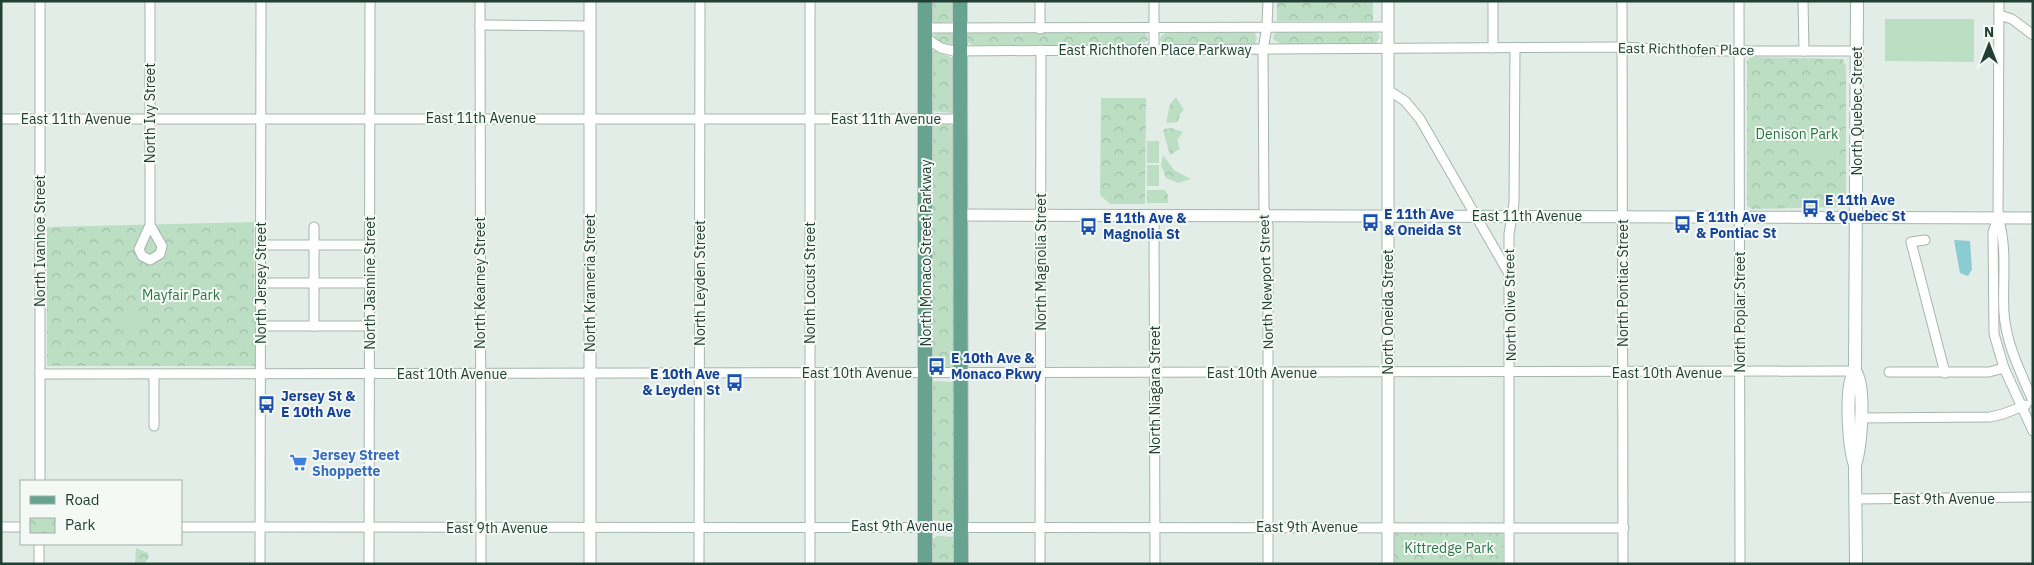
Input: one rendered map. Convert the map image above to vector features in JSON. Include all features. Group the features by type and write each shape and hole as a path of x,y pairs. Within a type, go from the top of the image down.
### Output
{"main road":[{"name":"North Monaco Street Parkway","path":"925,564 926,1"},
{"path":"960,1 961,564"},
{"name":"North Quebec Street","path":"1855,465 1859,449 1860,418 1860,382 1855,371 1857,1"},
{"name":"North Quebec Street","path":"1855,371 1850,380 1850,443 1855,465 1856,564"}],"street":[{"name":"North Ivanhoe Street","path":"40,1 40,480"},
{"name":"North Ivy Street","path":"150,1 150,225"},
{"name":"North Jersey Street","path":"260,564 261,1"},
{"name":"North Jasmine Street","path":"369,564 370,1"},
{"name":"North Kearney Street","path":"480,1 481,564"},
{"name":"North Krameria Street","path":"590,1 590,564"},
{"name":"North Leyden Street","path":"699,564 700,1"},
{"name":"North Locust Street","path":"810,1 810,564"},
{"path":"1040,1 1040,29"},
{"path":"1154,1 1154,50"},
{"name":"North Newport Street","path":"1268,1 1267,26 1263,50 1268,373 1268,564"},
{"name":"North Oneida Street","path":"1388,1 1388,564"},
{"path":"1388,48 1493,48 1493,1"},
{"name":"North Pontiac Street","path":"1622,1 1624,564"},
{"name":"North Poplar Street","path":"1739,1 1740,564"},
{"path":"1803,1 1804,51"},
{"path":"1999,1 1998,218 1993,232 1993,322 1995,340 2004,368 2033,432"},
{"path":"1999,15 2012,19 2033,35"},
{"path":"480,25 590,26"},
{"name":"East Richthofen Place Parkway","path":"926,33 960,29 1267,26 1388,27"},
{"name":"East Richthofen Place Parkway","path":"926,33 941,48 961,51 1373,50 1388,48"},
{"name":"East Richthofen Place","path":"1493,48 1622,47 1739,51 1857,51"},
{"name":"North Olive Street","path":"1509,564 1509,234 1514,203 1515,48"},
{"name":"North Magnolia Street","path":"1040,50 1040,564"},
{"path":"1388,90 1402,98 1415,112 1510,274"},
{"name":"East 11th Avenue","path":"1,119 961,119"},
{"name":"East 11th Avenue","path":"961,215 2033,218"},
{"name":"North Niagara Street","path":"1154,216 1155,564"},
{"path":"1860,418 1983,418 2003,414 2033,401 2014,357 2005,324 2003,232 1998,218"},
{"path":"314,228 314,326"},
{"path":"1925,240 1911,242 1945,373"},
{"path":"261,245 370,245"},
{"path":"261,283 370,283"},
{"path":"260,326 370,326"},
{"path":"1889,372 1989,372 2004,368"},
{"name":"East 10th Avenue","path":"40,374 1740,373 1855,371"},
{"path":"154,374 154,426"},
{"name":"East 9th Avenue","path":"1856,499 2033,497"},
{"name":"East 9th Avenue","path":"182,527 1040,526 1624,528"},
{"path":"1,527 20,527"},
{"path":"40,545 40,564"}],"green space":[{"path":"930,1 956,1 954,22 931,23"},
{"path":"1277,1 1373,1 1373,21 1277,21"},
{"path":"1885,19 1974,19 1974,62 1885,61"},
{"path":"935,32 954,32 955,44 949,45 941,42 934,36"},
{"path":"971,32 1141,32 1146,33 1148,40 1142,45 972,45 966,41 967,35"},
{"path":"1167,32 1250,32 1255,33 1257,38 1255,44 1251,45 1162,44 1161,36"},
{"path":"1279,32 1373,32 1378,33 1380,37 1375,45 1281,44 1273,39 1274,34"},
{"path":"936,51 955,59 955,112 952,113 931,111 931,52"},
{"name":"Denison Park","path":"1750,57 1843,59 1846,67 1846,200 1843,207 1752,209 1747,206 1747,61"},
{"path":"1176,97 1184,110 1180,114 1178,122 1166,123 1170,104"},
{"path":"1101,98 1146,98 1145,204 1110,204 1100,195"},
{"path":"938,124 955,127 955,367 953,368 931,367 931,127"},
{"path":"1171,128 1183,132 1177,140 1180,149 1170,155 1163,131 1164,129"},
{"path":"1804,137 1829,137 1829,154 1804,154"},
{"path":"1147,141 1159,141 1159,163 1147,163"},
{"path":"1163,155 1174,170 1191,179 1178,183 1166,178 1161,165"},
{"path":"1147,165 1159,165 1159,186 1147,186"},
{"path":"1147,190 1165,190 1168,195 1168,203 1147,203"},
{"name":"Mayfair Park","path":"254,222 255,366 47,366 47,227"},
{"path":"119,313 139,313 139,330 120,330"},
{"path":"936,381 954,382 956,519 950,522 932,520 931,383"},
{"name":"Kittredge Park","path":"1503,532 1503,564 1394,564 1394,533"},
{"path":"937,536 955,537 956,564 931,564 932,540"},
{"path":"136,548 148,553 149,557 144,564 135,564"}],"water":[{"path":"1954,240 1970,241 1972,269 1968,276 1960,273"}],"place":[{"name":"E 11th Ave & Quebec St","path":"1811,208"},
{"name":"E 11th Ave & Oneida St","path":"1370,222"},
{"name":"E 11th Ave & Pontiac St","path":"1682,225"},
{"name":"E 11th Ave & Magnolia St","path":"1089,226"},
{"name":"E 10th Ave & Monaco Pkwy","path":"937,366"},
{"name":"E 10th Ave & Leyden St","path":"734,382"},
{"name":"Jersey St & E 10th Ave","path":"267,404"},
{"name":"Jersey Street Shoppette","path":"298,463"}]}
